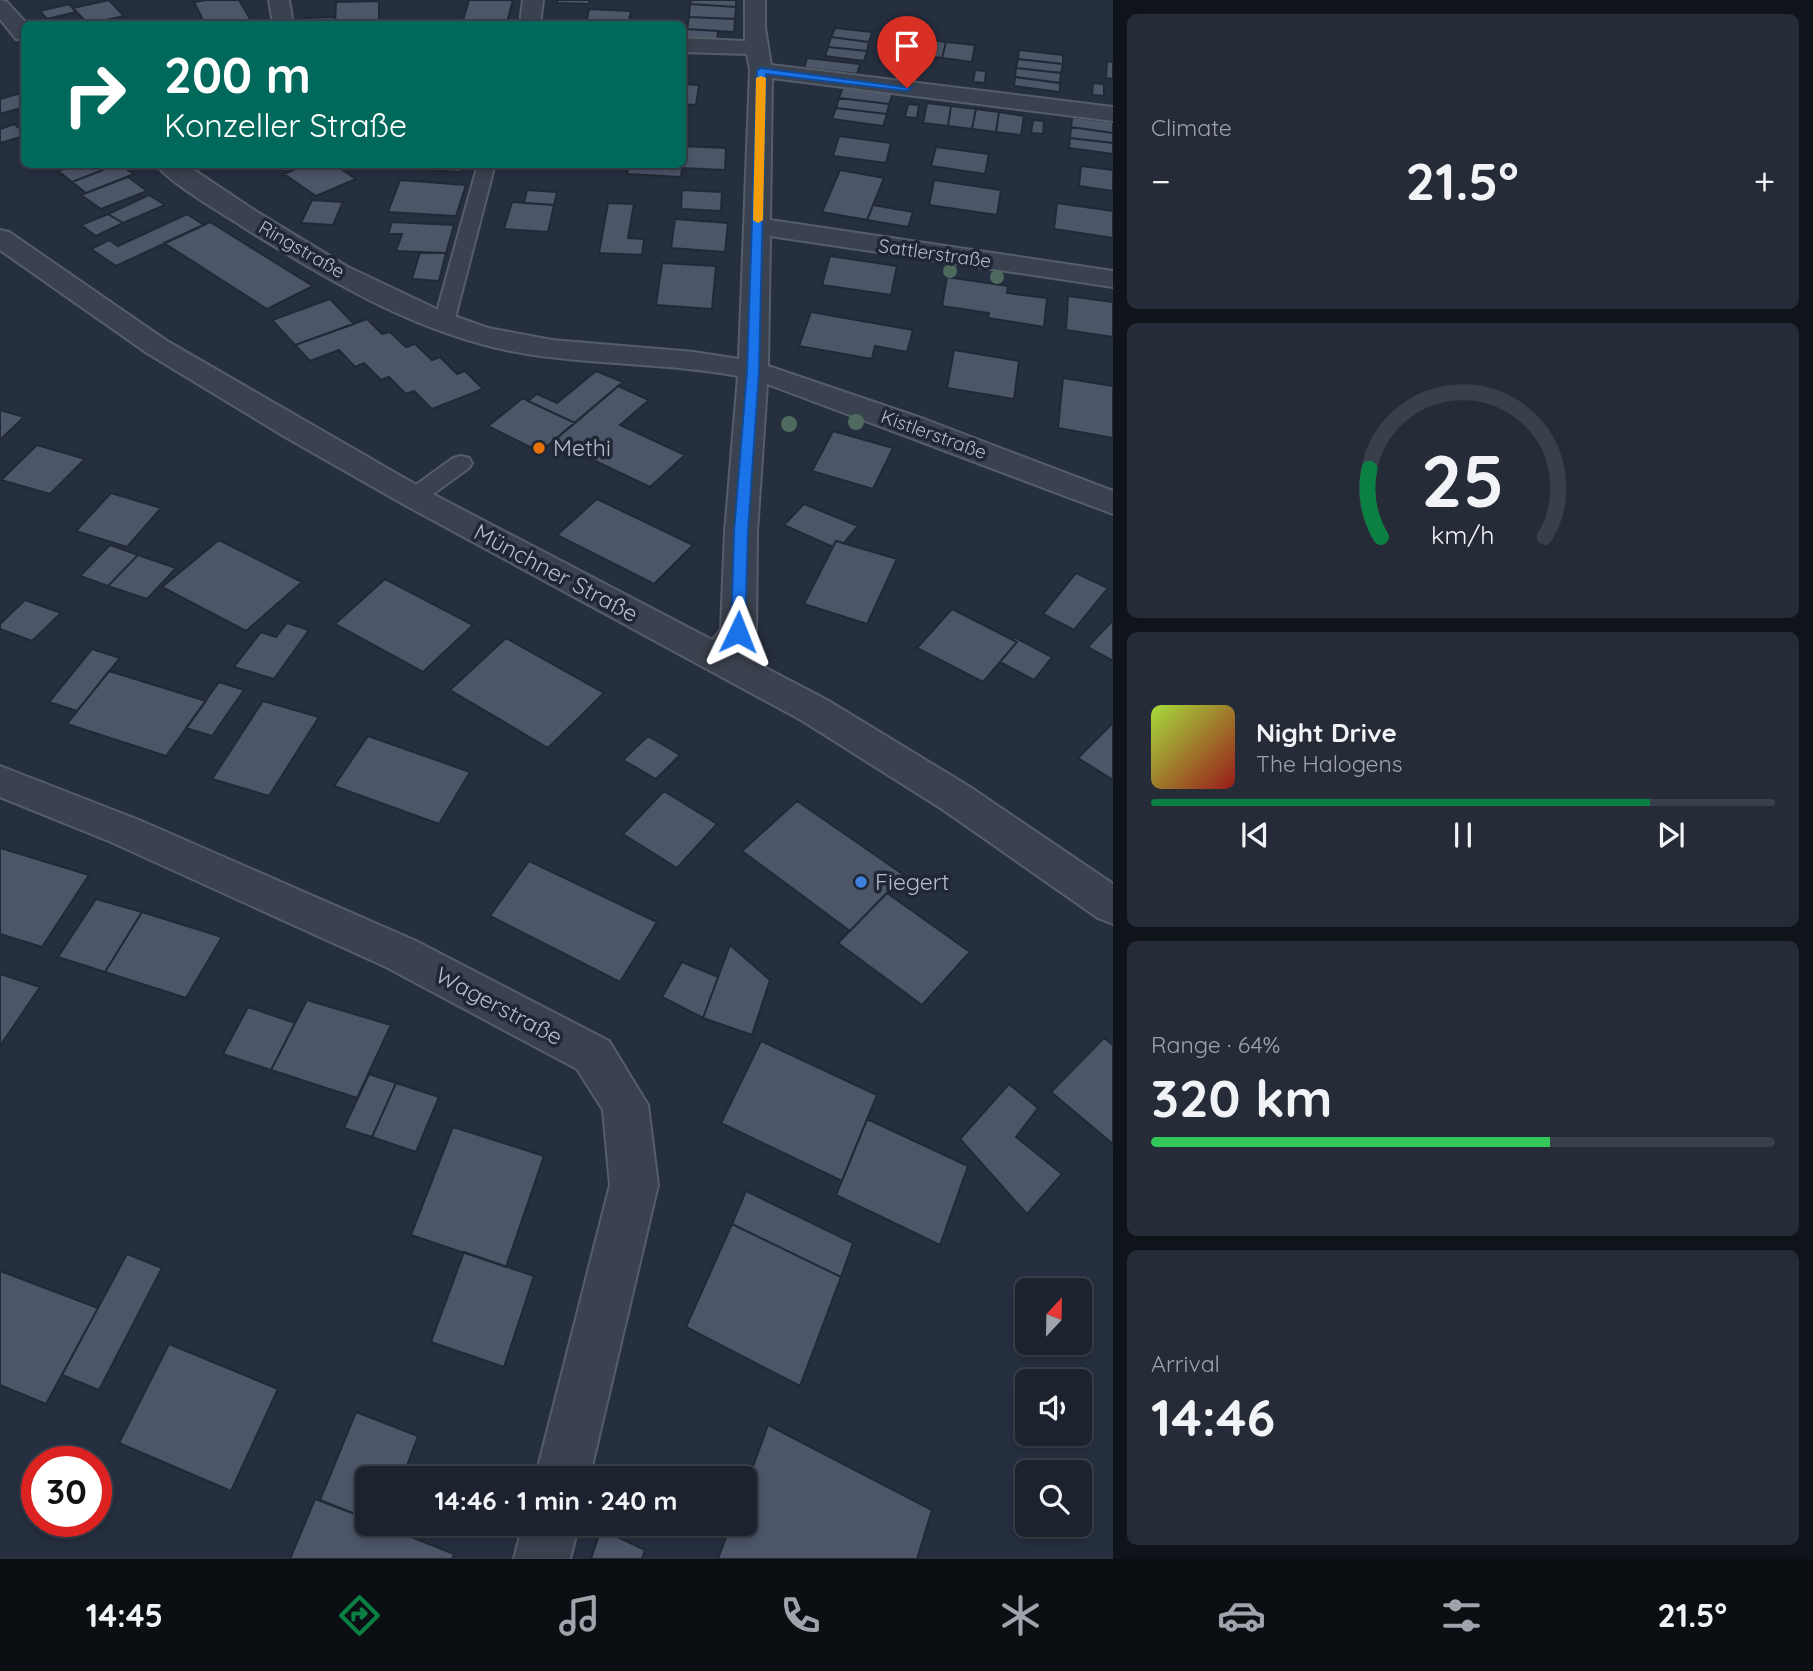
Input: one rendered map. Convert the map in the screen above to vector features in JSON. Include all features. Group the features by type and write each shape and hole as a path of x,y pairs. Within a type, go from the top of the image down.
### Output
{"street":[{"path":"279,0 282,21"},
{"path":"530,21 533,0"},
{"path":"717,658 738,632 741,532 753,371 758,226 760,59 754,28 755,0"},
{"path":"0,6 21,30"},
{"path":"686,46 1113,114"},
{"name":"Ringstraße","path":"173,168 217,199 363,285 443,322 523,345 706,361 753,371"},
{"name":"Sattlerstraße","path":"758,226 1113,279"},
{"name":"Münchner Straße","path":"0,238 157,346 414,497 717,658 864,740 956,798 1113,906"},
{"name":"Kistlerstraße","path":"753,371 936,433 1113,503"},
{"name":"Wagerstraße","path":"0,781 125,831 401,954 593,1055 625,1105 634,1185 565,1466"},
{"path":"542,1559 548,1536"}],"lane":[{"path":"443,322 486,168"},
{"path":"414,497 461,463"}],"building":[{"path":"109,0 124,16 85,21 73,8"},
{"path":"239,0 251,21 204,21 194,2"},
{"path":"469,0 513,0 507,21 463,20"},
{"path":"557,0 590,0 589,4 557,3"},
{"path":"691,0 736,0 736,7 690,4"},
{"path":"379,1 379,21 335,21 336,2"},
{"path":"69,4 76,12 47,19 40,11"},
{"path":"690,4 736,7 735,19 689,17"},
{"path":"589,9 631,11 629,21 587,21"},
{"path":"335,17 335,21 306,21 306,18"},
{"path":"689,17 735,19 734,32 687,29"},
{"path":"835,28 872,32 869,42 831,37"},
{"path":"687,29 718,31 717,41 686,40"},
{"path":"831,37 869,42 867,51 828,47"},
{"path":"916,38 946,42 942,58 912,55"},
{"path":"946,42 975,45 972,62 942,58"},
{"path":"828,47 867,51 864,61 825,56"},
{"path":"1019,50 1063,55 1063,64 1018,59"},
{"path":"807,58 860,64 857,74 804,68"},
{"path":"1018,59 1063,64 1061,73 1016,68"},
{"path":"892,60 904,61 901,73 889,71"},
{"path":"1107,61 1113,62 1113,79 1106,78"},
{"path":"1016,68 1061,73 1060,83 1015,77"},
{"path":"975,70 986,71 985,83 973,82"},
{"path":"1015,77 1060,83 1060,92 1014,86"},
{"path":"1093,83 1104,84 1104,96 1092,95"},
{"path":"686,84 699,85 696,105 686,104"},
{"path":"843,87 893,93 889,104 839,98"},
{"path":"21,93 21,108 0,114 0,99"},
{"path":"839,98 889,104 887,114 836,108"},
{"path":"927,103 951,106 948,126 923,123"},
{"path":"908,104 919,105 917,118 905,117"},
{"path":"951,106 976,109 972,129 948,126"},
{"path":"836,108 887,114 883,126 832,119"},
{"path":"976,109 999,112 996,132 972,129"},
{"path":"999,112 1024,116 1021,135 996,132"},
{"path":"1072,117 1113,122 1113,133 1071,127"},
{"path":"1033,120 1044,121 1043,134 1031,133"},
{"path":"14,124 21,130 21,137 0,143 0,129"},
{"path":"1071,127 1113,133 1113,143 1070,138"},
{"path":"839,136 891,143 886,163 833,156"},
{"path":"1070,138 1113,143 1113,154 1069,148"},
{"path":"686,146 726,148 725,170 682,168 686,168"},
{"path":"936,147 989,154 985,174 931,166"},
{"path":"1081,166 1113,170 1113,191 1079,186"},
{"path":"66,168 108,168 72,182 58,171"},
{"path":"108,168 124,168 134,174 86,193 72,182"},
{"path":"298,168 339,168 356,179 316,196 284,174"},
{"path":"396,168 462,168 461,172"},
{"path":"628,168 682,168 681,177 627,174"},
{"path":"840,170 884,178 867,220 822,212"},
{"path":"128,177 147,191 101,209 81,195"},
{"path":"400,180 466,185 456,216 388,212"},
{"path":"934,180 1001,190 997,215 929,205"},
{"path":"527,190 557,192 554,205 524,203"},
{"path":"682,190 722,192 721,211 681,209"},
{"path":"149,195 165,205 123,223 108,214"},
{"path":"312,200 343,202 333,225 301,223"},
{"path":"512,202 554,205 548,232 504,229"},
{"path":"608,203 634,204 628,238 644,239 642,255 599,253"},
{"path":"1057,203 1113,211 1113,238 1054,229"},
{"path":"873,205 913,212 908,227 867,220"},
{"path":"108,214 123,223 96,236 81,225"},
{"path":"187,214 204,225 116,266 91,249 109,240 118,246"},
{"path":"675,219 728,223 725,252 671,248"},
{"path":"210,222 313,286 267,309 164,243"},
{"path":"392,222 454,225 446,253 396,251 402,234 388,234"},
{"path":"420,252 446,253 439,281 412,279"},
{"path":"830,256 897,266 891,295 822,285"},
{"path":"662,263 716,266 712,309 656,305"},
{"path":"947,277 1008,286 1007,293 1047,298 1044,327 988,318 989,313 942,306"},
{"path":"1068,296 1113,302 1113,337 1066,330"},
{"path":"330,299 354,324 295,345 272,320"},
{"path":"811,312 913,330 907,352 875,346 872,359 799,346"},
{"path":"367,319 382,334 390,332 406,347 415,344 432,360 440,357 457,374 465,371 483,389 432,409 414,391 406,394 389,377 381,380 364,363 355,367 339,350 310,361 295,345"},
{"path":"954,350 1019,361 1014,399 947,388"},
{"path":"596,371 623,382 575,423 528,401 537,394 557,403"},
{"path":"1063,378 1113,386 1113,438 1058,428"},
{"path":"618,386 649,400 620,425 685,455 650,487 553,441"},
{"path":"523,398 575,423 540,452 488,426"},
{"path":"0,410 24,417 0,440"},
{"path":"833,431 893,448 873,489 812,471"},
{"path":"37,445 85,459 50,494 1,480"},
{"path":"111,493 161,508 127,547 76,531"},
{"path":"597,499 693,545 654,584 557,535"},
{"path":"804,504 858,526 844,543 836,541 833,547 784,525"},
{"path":"219,540 302,582 246,631 162,587"},
{"path":"836,541 897,559 867,624 804,604"},
{"path":"110,545 138,555 108,586 80,576"},
{"path":"138,555 176,568 147,599 108,586"},
{"path":"1076,573 1108,588 1074,630 1043,614"},
{"path":"385,579 473,625 423,672 335,624"},
{"path":"25,600 61,613 32,641 0,629 0,624"},
{"path":"952,609 1017,642 983,682 917,648"},
{"path":"1113,620 1113,661 1088,647"},
{"path":"287,623 309,630 274,679 234,667 261,632 276,637"},
{"path":"1014,637 1052,657 1034,680 1000,662 1017,642 1012,639"},
{"path":"506,638 604,693 548,748 450,690"},
{"path":"92,649 120,658 77,711 49,702"},
{"path":"109,671 206,701 166,756 67,724"},
{"path":"219,682 244,690 212,736 186,728"},
{"path":"263,701 319,717 269,796 212,779"},
{"path":"1113,723 1113,780 1078,758"},
{"path":"368,736 470,772 439,824 334,786"},
{"path":"648,736 680,755 656,779 623,760"},
{"path":"664,791 717,824 677,868 623,834"},
{"path":"797,801 904,875 850,931 742,851"},
{"path":"0,848 89,875 42,947 0,934"},
{"path":"529,861 657,922 620,982 490,916"},
{"path":"887,893 970,952 922,1005 838,943"},
{"path":"96,899 142,912 105,972 58,957"},
{"path":"142,912 222,937 186,998 105,972"},
{"path":"730,945 770,980 752,1035 703,1018"},
{"path":"682,962 718,977 703,1018 662,997"},
{"path":"0,974 40,987 0,1046"},
{"path":"307,1000 391,1025 357,1098 271,1070"},
{"path":"248,1007 295,1023 271,1070 223,1054"},
{"path":"1104,1038 1113,1045 1113,1144 1051,1092"},
{"path":"761,1041 877,1095 842,1181 721,1123"},
{"path":"369,1074 396,1083 372,1137 344,1128"},
{"path":"396,1083 439,1097 416,1152 372,1137"},
{"path":"1009,1084 1038,1108 1016,1137 1062,1174 1027,1214 960,1139"},
{"path":"867,1119 968,1166 940,1245 836,1195"},
{"path":"453,1127 544,1156 506,1267 411,1235"},
{"path":"746,1191 853,1243 841,1277 732,1224"},
{"path":"732,1224 841,1277 800,1386 686,1327"},
{"path":"464,1252 534,1276 504,1367 431,1342"},
{"path":"127,1254 162,1268 99,1390 62,1375"},
{"path":"0,1271 98,1308 46,1404 0,1385"},
{"path":"169,1344 278,1389 231,1491 119,1443"},
{"path":"356,1412 418,1436 407,1466 355,1466 355,1514 320,1500"},
{"path":"768,1425 932,1510 917,1559 718,1559 727,1536 757,1536 757,1466 753,1466"},
{"path":"315,1499 355,1514 355,1536 409,1536 454,1554 452,1559 290,1559"},
{"path":"599,1536 616,1536 645,1550 642,1559 591,1559"}],"slow traffic":[{"path":"758,220 757,163 761,78"}],"place":[{"name":"Methi","path":"539,448"},
{"name":"Fiegert","path":"861,882"}],"route":[{"path":"738,632 741,532 753,371 761,70 907,88"}]}
